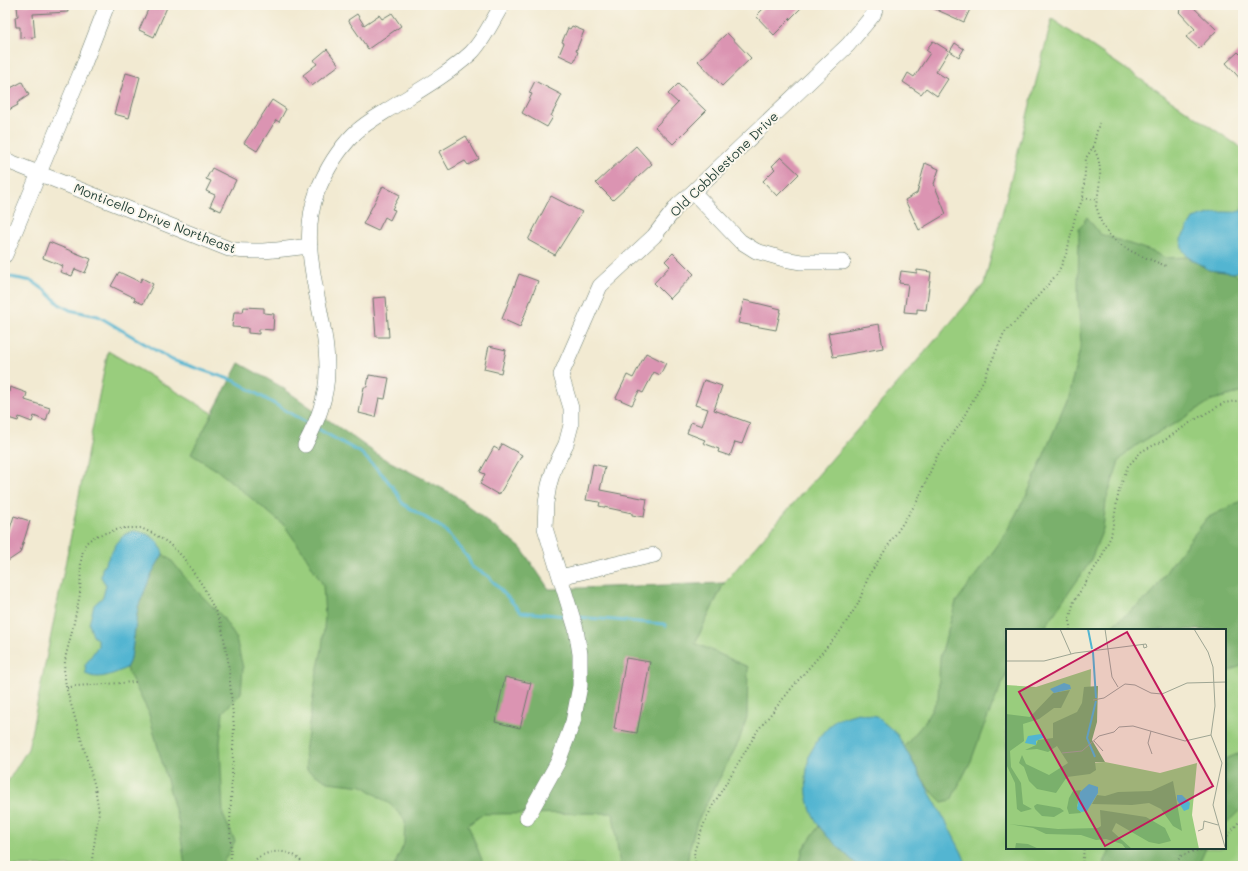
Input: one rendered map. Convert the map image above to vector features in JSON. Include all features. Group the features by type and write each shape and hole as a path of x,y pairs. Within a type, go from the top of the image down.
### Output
{"street":[{"path":"5,255 81,72 107,5"},
{"path":"305,445 321,408 326,388 326,346 311,265 310,246 311,219 317,193 327,170 341,148 355,133 369,122 444,75 472,51 481,40 502,5"},
{"name":"Old Cobblestone Drive","path":"560,577 545,528 546,503 549,485 554,468 566,444 571,425 570,408 562,375 600,286 654,236 678,205 848,45 873,15 877,5"},
{"name":"Monticello Drive Northeast","path":"5,160 229,249 243,252 256,252 310,246"},
{"path":"693,192 740,241 756,251 801,262 843,262"},
{"path":"527,818 558,762 573,722 580,686 580,654 576,629 560,577 654,555"}],"path":[{"path":"696,866 694,852 703,826 713,805 758,730 795,684 840,633 858,604 869,575 918,500 937,456 963,418 984,379 1004,333 1058,273 1066,252 1075,217 1083,198 1086,158 1092,147 1099,122"},
{"path":"1092,147 1100,164 1100,182 1096,206 1101,223 1109,236 1123,247 1166,266"},
{"path":"1083,198 1097,200"},
{"path":"1070,629 1070,617 1074,601 1100,560 1111,536 1119,490 1128,466 1142,451 1165,440 1191,422 1224,403 1243,400"},
{"path":"91,866 99,812 95,787 67,688 64,669 80,594 83,550 86,543 95,536 123,528 141,528 152,533 167,542 182,556 203,586 221,623 228,660 234,727 230,824 231,866"},
{"path":"67,688 75,686 136,682"},
{"path":"1226,838 1243,817"},
{"path":"1082,866 1084,849"},
{"path":"1174,866 1181,856 1191,852 1207,849"},
{"path":"252,866 253,862 259,856 279,852 296,855 300,859 303,866"}],"green space":[{"path":"1052,19 1243,149 1243,866 5,866 5,786 28,749 108,351 407,528 613,813 724,583 984,284"},
{"path":"1087,217 1100,234 1151,251 1166,258 1188,257 1209,270 1234,273 1243,281 1243,392 1212,400 1128,451 1119,461 1106,501 1103,529 1090,562 1044,629 1006,629 1006,674 983,728 971,761 951,800 942,802 928,788 904,747 924,723 938,698 940,658 956,602 1003,538 1029,490 1067,400 1081,346 1078,297 1079,229"},
{"path":"239,363 280,386 381,457 453,494 521,548 549,589 724,583 695,643 748,667 747,717 739,741 697,822 689,850 687,866 620,866 613,813 483,814 468,825 482,860 480,866 394,866 404,844 405,820 391,805 363,786 328,782 307,770 305,752 316,677 322,649 325,617 323,585 305,555 284,525 218,471 191,454"},
{"path":"1243,500 1243,665 1226,673 1226,629 1111,629 1114,624 1152,594 1170,566 1207,518"},
{"path":"163,554 171,560 192,586 222,616 236,638 243,668 241,693 223,712 220,743 223,815 235,841 221,866 185,866 179,824 148,711 126,668 131,658 138,607 152,573"},
{"path":"1243,752 1243,807 1226,824 1226,759"},
{"path":"819,826 827,836 858,866 799,866 803,849"},
{"path":"1109,849 1206,849 1198,866 1102,866 1109,853"}],"water":[{"path":"1243,210 1243,270 1234,273 1209,270 1188,257 1182,249 1181,239 1193,219 1208,214"},
{"path":"133,531 144,533 156,540 163,554 152,573 138,607 131,658 126,668 106,676 91,676 86,674 85,665 98,646 98,640 93,636 89,624 94,605 103,597 106,585 101,577 102,569 117,543 124,535"},
{"path":"858,713 876,716 897,734 946,822 967,866 858,866 827,836 819,826 811,811 807,795 806,777 809,755 819,738 835,720"}],"building":[{"path":"67,5 68,12 33,14 35,37 20,38 20,27 16,27 15,17 18,16 17,6"},
{"path":"150,5 168,5 154,37 139,30"},
{"path":"767,5 804,5 774,35 756,16"},
{"path":"926,5 972,5 964,22"},
{"path":"1186,5 1191,5 1217,30 1199,49 1186,37 1195,29 1179,12"},
{"path":"392,13 401,26 368,49 348,20 357,14 364,25 379,15 382,19"},
{"path":"572,26 584,31 576,51 578,52 574,62 559,55 564,43 562,42 568,28 570,29"},
{"path":"727,33 751,58 722,86 698,61"},
{"path":"933,41 949,51 936,72 948,79 937,96 926,88 921,94 903,82 908,73 914,77 930,53 926,50"},
{"path":"955,43 964,49 959,57 950,51"},
{"path":"327,49 339,65 312,86 303,75 317,64 314,60"},
{"path":"1238,52 1243,57 1243,82 1226,63"},
{"path":"126,73 140,77 129,118 114,114"},
{"path":"535,81 562,95 547,127 522,113 532,94 529,93"},
{"path":"22,82 29,95 17,103 18,105 5,112 5,91"},
{"path":"678,84 706,111 673,144 655,127 678,103 668,94"},
{"path":"272,100 286,109 279,122 276,120 257,151 244,143"},
{"path":"466,136 479,159 468,165 465,161 449,170 439,152"},
{"path":"636,146 652,164 613,200 596,183"},
{"path":"781,157 799,174 777,196 763,181 775,169 772,166"},
{"path":"925,163 939,169 934,184 946,214 919,230 905,200 917,193"},
{"path":"212,168 236,180 221,211 210,206 215,195 206,191 211,181 206,179"},
{"path":"383,186 400,195 392,209 395,210 390,220 385,217 378,231 363,224"},
{"path":"551,196 582,212 555,255 528,240"},
{"path":"49,242 91,259 85,273 75,269 72,276 60,272 63,266 43,258"},
{"path":"673,253 694,274 670,299 654,283 670,266 665,261"},
{"path":"917,270 931,272 926,310 917,309 917,313 904,312 908,284 899,283 901,271 917,273"},
{"path":"119,272 140,282 142,278 153,284 143,304 134,300 135,298 111,286"},
{"path":"519,274 538,281 520,327 502,319"},
{"path":"386,297 389,337 376,337 373,298"},
{"path":"744,300 781,309 776,330 738,323"},
{"path":"244,307 264,308 264,313 274,314 273,330 259,329 259,334 248,333 248,328 232,327 234,312 243,312"},
{"path":"879,324 883,348 833,357 828,333"},
{"path":"489,346 506,350 501,373 484,369"},
{"path":"646,353 666,363 660,375 654,372 643,393 639,391 632,405 616,398 627,375 633,378"},
{"path":"369,375 389,378 385,399 379,398 375,417 359,413 364,387 367,387"},
{"path":"704,380 722,386 714,410 750,423 742,444 735,442 730,456 718,452 719,449 703,443 705,440 687,433 691,422 702,426 708,409 695,405"},
{"path":"10,387 27,393 25,400 50,408 46,421 34,416 32,422 19,417 18,421 5,417 5,390 9,392"},
{"path":"502,444 522,455 499,495 480,484 485,474 480,472 494,447 499,450"},
{"path":"593,464 605,467 600,490 647,499 644,517 599,506 600,502 586,500"},
{"path":"14,516 30,521 20,553 5,563 5,543"},
{"path":"626,658 650,662 637,733 614,729"},
{"path":"505,677 531,683 520,728 495,722"}],"waterway":[{"path":"5,276 32,281 46,291 59,304 70,310 98,316 172,360 235,381 309,424"},
{"path":"318,429 361,453 383,475 395,490 403,504 444,529 468,558 472,567 488,576 521,612 567,616"},
{"path":"576,617 664,624 666,626"}]}
